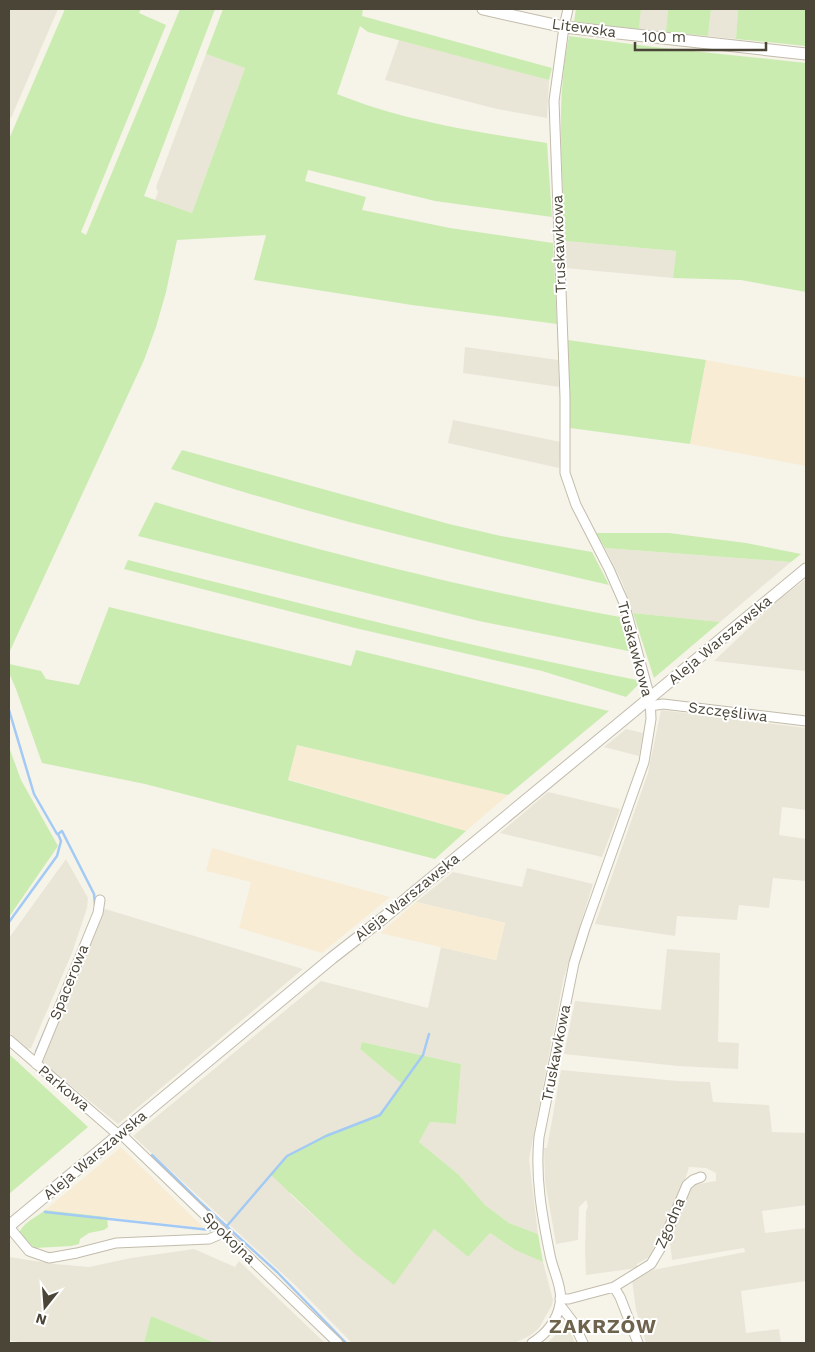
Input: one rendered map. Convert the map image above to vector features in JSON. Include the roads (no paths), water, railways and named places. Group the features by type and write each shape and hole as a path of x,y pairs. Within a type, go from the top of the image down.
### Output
{"street":[{"name":"Litewska","path":"482,9 564,27 806,54"},
{"name":"Truskawkowa","path":"568,9 554,102 565,397 565,473 576,505 624,603 650,702 651,719 644,762 584,928 574,963 539,1137 537,1162 539,1192 550,1257 560,1300 573,1322 582,1343"},
{"name":"Aleja Warszawska","path":"9,1226 317,970 650,702 806,569"},
{"name":"Szczęśliwa","path":"650,702 806,721"},
{"name":"Spacerowa","path":"36,1064 98,913 100,900"},
{"name":"Parkowa","path":"9,1040 120,1134"},
{"name":"Spokojna","path":"120,1134 338,1343"},
{"name":"Zgodna","path":"560,1300 614,1287 651,1264 660,1249 687,1186 692,1180 701,1177"},
{"path":"9,1226 29,1251 49,1258 116,1243 209,1239 223,1233"},
{"path":"614,1287 620,1297 638,1343"},
{"path":"532,1343 550,1327 555,1319 560,1300"}],"waterway":[{"path":"9,710 34,794 57,834"},
{"path":"9,922 57,856 61,841 58,834 62,831 94,894 95,905"},
{"path":"36,1052 48,1024"},
{"path":"226,1227 287,1156 326,1136 380,1115 423,1055 429,1034"},
{"path":"152,1155 200,1202 277,1272 346,1343"},
{"path":"45,1212 210,1230"}],"district":[{"name":"ZAKRZÓW","path":"603,1326"}]}
